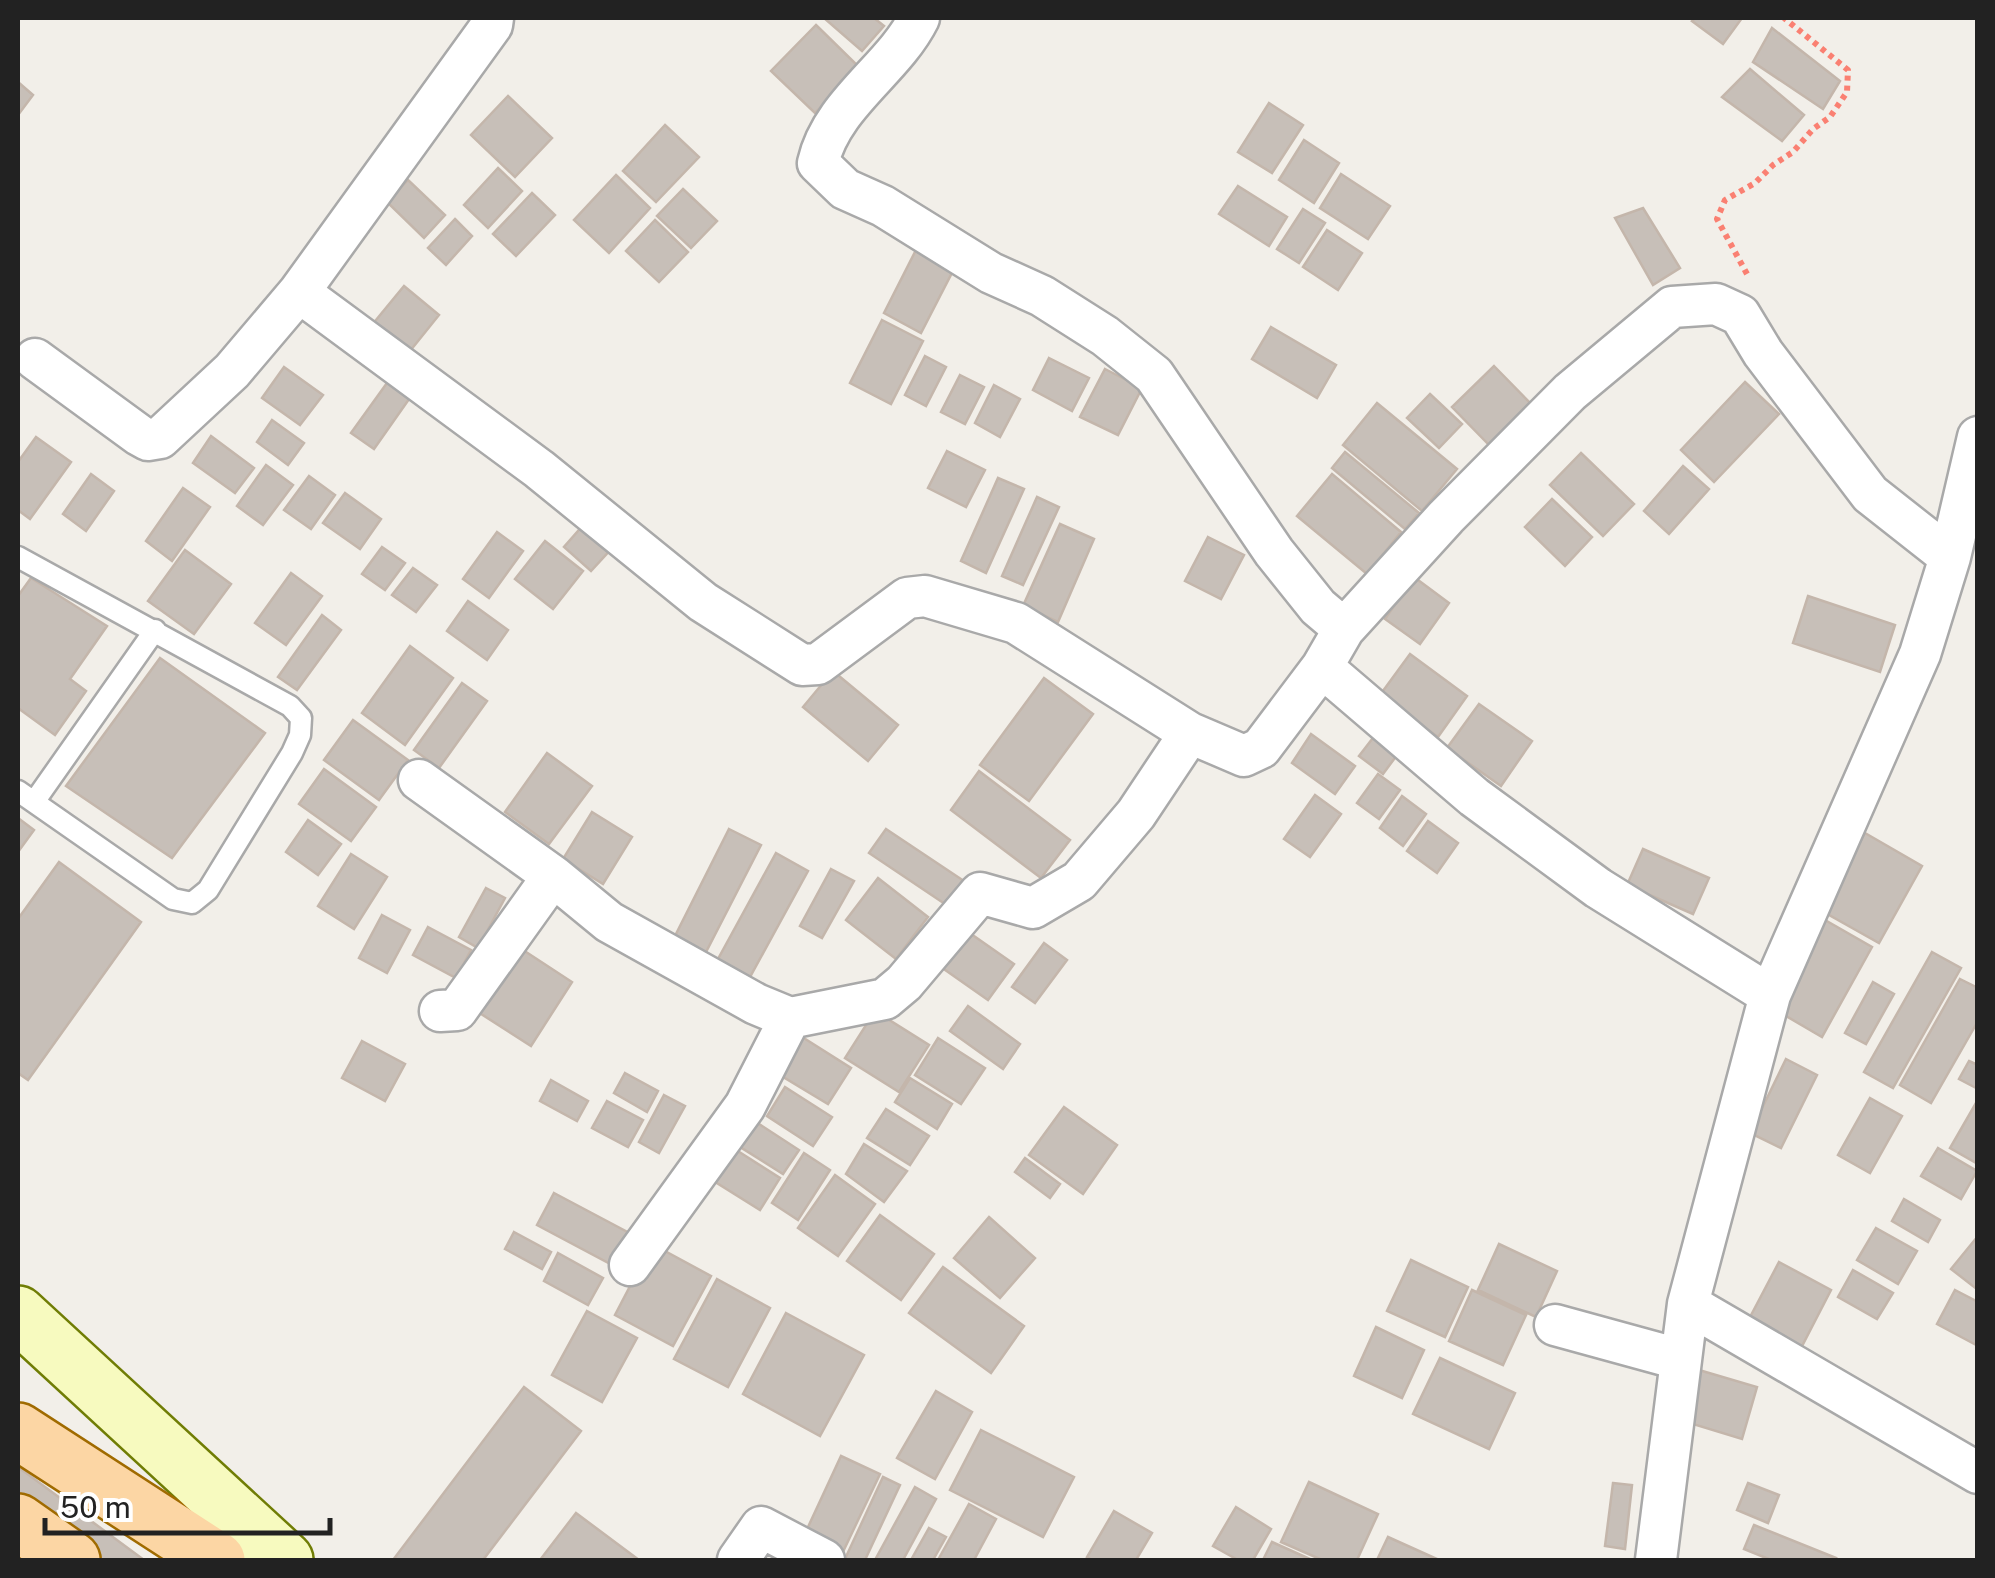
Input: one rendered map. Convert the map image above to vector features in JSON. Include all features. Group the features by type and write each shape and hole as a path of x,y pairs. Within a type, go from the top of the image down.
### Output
{"main road":[{"path":"18,1431 217,1560"},
{"path":"18,1522 72,1560"}],"street":[{"path":"35,359 139,435 148,440 160,438 232,371 298,292 482,40 493,18"},
{"path":"919,18 847,108 822,148 818,164 845,189 883,206 991,273 1042,296 1105,336 1154,375 1274,552 1318,607 1344,629"},
{"path":"298,292 538,469 703,602 802,666 818,664 907,598 925,596 1016,624 1190,733 1244,756 1261,748 1322,667 1344,629 1446,518 1570,392 1672,307 1716,304 1740,315 1763,353 1870,494 1950,557"},
{"path":"1656,1560 1688,1304 1770,995 1920,654 1971,502 1978,438"},
{"path":"1322,667 1474,796 1598,888 1770,995"},
{"path":"419,780 553,876 609,922 756,1004 790,1018 885,1000 980,893 1033,908 1079,881 1136,814 1190,733"},
{"path":"440,1010 457,1010 553,876"},
{"path":"630,1264 745,1106 790,1018"},
{"path":"1688,1304 1978,1473"},
{"path":"18,1314 285,1560"},
{"path":"1555,1325 1679,1359"},
{"path":"738,1560 761,1527 824,1560"}],"lane":[{"path":"18,557 155,630 290,706 301,718 300,735 292,753 208,890 192,902 173,899 26,796 155,630"}],"path":[{"path":"1740,315 1760,296 1717,219 1726,200 1755,184 1773,165 1794,152 1813,129 1830,117 1847,92 1848,70 1784,18"}],"building":[{"path":"824,18 874,18 884,26 862,51"},
{"path":"1742,18 1723,44 1692,21"},
{"path":"816,25 860,68 815,113 771,71"},
{"path":"1772,28 1840,81 1823,109 1753,62"},
{"path":"1750,69 1804,115 1782,141 1722,97"},
{"path":"18,82 33,95 18,115"},
{"path":"508,96 552,138 515,177 471,135"},
{"path":"1269,103 1303,125 1272,173 1238,152"},
{"path":"665,125 699,157 656,202 623,171"},
{"path":"1304,140 1339,163 1314,203 1279,180"},
{"path":"498,168 522,191 488,228 464,205"},
{"path":"1341,174 1390,206 1368,239 1320,208"},
{"path":"616,175 650,208 609,253 574,220"},
{"path":"408,180 445,215 424,238 387,202"},
{"path":"1238,186 1287,217 1269,246 1219,214"},
{"path":"683,189 717,221 691,248 657,216"},
{"path":"532,193 555,215 516,256 493,234"},
{"path":"1643,208 1680,268 1653,285 1615,218"},
{"path":"1303,209 1325,223 1299,263 1277,249"},
{"path":"455,219 472,236 446,265 428,248"},
{"path":"655,220 688,252 659,282 626,251"},
{"path":"1327,230 1362,253 1338,290 1303,267"},
{"path":"918,246 956,265 921,333 884,313"},
{"path":"404,286 439,315 406,356 371,326"},
{"path":"882,320 923,341 891,404 850,383"},
{"path":"1271,327 1336,365 1317,398 1252,359"},
{"path":"925,356 946,367 926,406 905,395"},
{"path":"1049,358 1089,378 1072,411 1033,390"},
{"path":"1494,366 1535,408 1493,449 1452,407"},
{"path":"284,367 323,395 300,425 262,398"},
{"path":"1105,369 1142,388 1118,435 1080,417"},
{"path":"960,375 984,387 965,424 941,412"},
{"path":"392,376 414,392 374,449 351,433"},
{"path":"1745,382 1779,414 1714,482 1681,450"},
{"path":"994,385 1020,399 1000,437 975,423"},
{"path":"1430,394 1462,424 1439,448 1407,418"},
{"path":"1377,403 1457,469 1422,511 1343,445"},
{"path":"272,420 304,443 288,465 257,442"},
{"path":"211,436 254,468 235,493 193,463"},
{"path":"36,437 71,462 30,519 18,510 18,462"},
{"path":"947,451 985,470 966,507 928,488"},
{"path":"1345,452 1419,513 1405,529 1332,468"},
{"path":"1581,453 1634,504 1603,536 1550,485"},
{"path":"266,465 293,485 263,525 237,506"},
{"path":"1683,466 1709,489 1669,534 1644,511"},
{"path":"91,474 114,491 86,531 63,514"},
{"path":"1332,474 1401,532 1367,574 1297,516"},
{"path":"309,476 335,495 311,529 284,510"},
{"path":"998,478 1024,489 986,573 961,561"},
{"path":"183,488 210,507 172,561 146,541"},
{"path":"345,493 381,519 360,549 323,523"},
{"path":"1037,497 1059,507 1023,585 1002,576"},
{"path":"1552,499 1592,537 1565,566 1525,527"},
{"path":"585,523 613,547 591,571 564,547"},
{"path":"1060,524 1094,539 1058,622 1023,606"},
{"path":"497,532 523,551 489,598 463,579"},
{"path":"1208,537 1244,555 1221,599 1185,581"},
{"path":"545,541 583,571 553,609 515,579"},
{"path":"382,547 405,563 385,590 362,574"},
{"path":"185,550 231,584 194,634 148,601"},
{"path":"413,568 437,585 416,612 392,595"},
{"path":"291,573 322,596 286,645 255,623"},
{"path":"1414,577 1449,603 1420,644 1385,619"},
{"path":"31,578 107,626 70,679 86,691 55,735 18,708 18,596"},
{"path":"1808,596 1895,625 1880,672 1793,643"},
{"path":"468,601 508,630 487,660 447,631"},
{"path":"322,615 341,630 297,690 278,677"},
{"path":"410,646 453,678 405,745 362,713"},
{"path":"1410,654 1467,696 1438,737 1380,695"},
{"path":"160,658 265,733 172,858 66,786"},
{"path":"833,671 898,725 868,761 803,707"},
{"path":"1044,678 1093,714 1029,801 980,765"},
{"path":"462,683 487,701 439,768 414,750"},
{"path":"1479,704 1532,741 1501,786 1447,748"},
{"path":"353,720 408,760 379,800 324,760"},
{"path":"1311,734 1355,766 1335,794 1292,763"},
{"path":"1376,734 1400,751 1383,774 1359,756"},
{"path":"547,753 592,786 549,844 505,812"},
{"path":"324,769 376,807 351,841 299,804"},
{"path":"979,771 1070,840 1041,878 951,810"},
{"path":"1378,774 1400,790 1379,819 1357,803"},
{"path":"1315,795 1341,814 1310,857 1284,839"},
{"path":"1402,796 1426,814 1403,846 1380,828"},
{"path":"592,812 632,837 603,884 563,859"},
{"path":"18,818 34,830 18,852"},
{"path":"308,820 341,844 318,875 286,852"},
{"path":"1428,821 1458,843 1437,873 1407,851"},
{"path":"729,829 761,845 706,952 675,936"},
{"path":"886,829 964,881 948,906 869,853"},
{"path":"1865,833 1922,866 1879,943 1822,911"},
{"path":"1643,849 1709,878 1693,914 1627,885"},
{"path":"776,853 808,871 750,977 718,959"},
{"path":"351,854 387,877 354,929 318,906"},
{"path":"59,862 141,922 28,1080 18,1073 18,919"},
{"path":"831,869 854,881 822,938 800,926"},
{"path":"878,878 928,917 896,959 846,920"},
{"path":"486,888 505,898 478,948 459,937"},
{"path":"382,915 410,930 387,973 359,958"},
{"path":"1825,920 1872,947 1822,1037 1774,1009"},
{"path":"428,927 471,950 456,978 413,955"},
{"path":"964,929 1014,964 988,1000 938,965"},
{"path":"1044,943 1067,960 1035,1003 1012,987"},
{"path":"520,948 572,982 531,1046 478,1012"},
{"path":"1932,952 1961,968 1893,1088 1864,1072"},
{"path":"1960,979 1978,988 1978,1021 1931,1103 1900,1085"},
{"path":"1873,982 1894,994 1866,1044 1845,1033"},
{"path":"968,1006 1020,1044 1003,1069 950,1031"},
{"path":"875,1011 929,1045 899,1092 845,1058"},
{"path":"799,1035 851,1068 828,1104 775,1072"},
{"path":"938,1038 985,1068 961,1104 915,1075"},
{"path":"362,1041 405,1064 385,1101 342,1078"},
{"path":"1786,1059 1817,1075 1781,1148 1750,1133"},
{"path":"1969,1061 1978,1065 1978,1089 1959,1079"},
{"path":"625,1073 658,1091 647,1112 614,1093"},
{"path":"910,1078 952,1104 937,1129 895,1102"},
{"path":"551,1080 588,1101 577,1121 540,1101"},
{"path":"785,1087 832,1117 813,1146 767,1116"},
{"path":"664,1095 685,1106 659,1153 639,1142"},
{"path":"1870,1098 1902,1116 1870,1173 1838,1155"},
{"path":"607,1101 643,1120 628,1147 592,1128"},
{"path":"1978,1104 1978,1164 1950,1148"},
{"path":"1064,1107 1117,1145 1083,1194 1029,1155"},
{"path":"886,1109 929,1136 910,1165 867,1138"},
{"path":"753,1120 799,1150 783,1174 737,1145"},
{"path":"722,1141 780,1178 760,1210 701,1173"},
{"path":"864,1144 907,1171 884,1202 846,1174"},
{"path":"1938,1148 1977,1171 1961,1199 1921,1176"},
{"path":"804,1153 830,1170 798,1220 772,1203"},
{"path":"1025,1158 1060,1184 1050,1198 1015,1172"},
{"path":"835,1175 875,1204 838,1256 798,1228"},
{"path":"554,1193 635,1236 618,1268 537,1225"},
{"path":"1904,1199 1940,1220 1928,1242 1892,1221"},
{"path":"880,1215 934,1254 901,1300 847,1261"},
{"path":"989,1217 1035,1258 1000,1298 954,1258"},
{"path":"1876,1228 1917,1251 1898,1284 1857,1260"},
{"path":"514,1232 551,1252 542,1269 505,1249"},
{"path":"1978,1236 1978,1290 1951,1269"},
{"path":"652,1244 711,1276 673,1346 615,1315"},
{"path":"1499,1244 1557,1271 1536,1317 1478,1290"},
{"path":"558,1253 603,1278 588,1305 544,1281"},
{"path":"1411,1260 1468,1287 1445,1337 1387,1311"},
{"path":"1779,1262 1831,1290 1801,1348 1748,1321"},
{"path":"943,1267 1024,1326 991,1373 909,1313"},
{"path":"1853,1270 1893,1293 1877,1319 1838,1297"},
{"path":"717,1279 770,1308 728,1387 674,1359"},
{"path":"1472,1290 1526,1315 1503,1365 1449,1341"},
{"path":"1955,1290 1978,1302 1978,1346 1937,1324"},
{"path":"587,1311 637,1338 602,1402 552,1375"},
{"path":"786,1313 864,1355 820,1436 743,1394"},
{"path":"1376,1327 1424,1350 1402,1398 1354,1376"},
{"path":"1440,1358 1515,1393 1489,1449 1413,1414"},
{"path":"1699,1370 1757,1387 1742,1439 1683,1421"},
{"path":"524,1387 581,1431 483,1560 393,1560"},
{"path":"936,1391 972,1412 935,1479 897,1458"},
{"path":"981,1430 1074,1477 1043,1537 950,1490"},
{"path":"841,1456 880,1474 840,1558 802,1540"},
{"path":"18,1467 144,1560 18,1560"},
{"path":"883,1477 900,1485 865,1560 845,1559"},
{"path":"1309,1482 1378,1514 1357,1560 1322,1560 1281,1542"},
{"path":"1613,1483 1632,1485 1625,1549 1605,1546"},
{"path":"1748,1483 1779,1495 1768,1523 1737,1510"},
{"path":"915,1487 936,1499 903,1560 875,1560"},
{"path":"969,1504 996,1519 974,1560 938,1560"},
{"path":"1236,1507 1271,1529 1253,1560 1238,1560 1213,1546"},
{"path":"1114,1511 1152,1533 1136,1560 1092,1560 1087,1557"},
{"path":"576,1513 639,1560 540,1560"},
{"path":"1754,1525 1836,1558 1771,1560 1744,1549"},
{"path":"929,1528 946,1537 933,1560 911,1560"},
{"path":"1388,1537 1439,1560 1377,1560"},
{"path":"1272,1542 1312,1560 1263,1560"}]}
